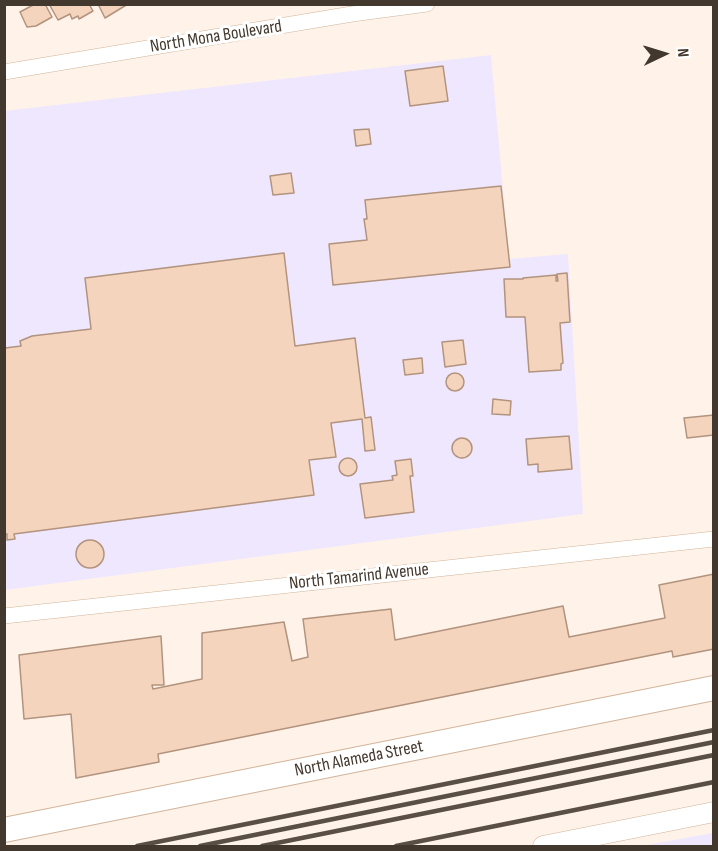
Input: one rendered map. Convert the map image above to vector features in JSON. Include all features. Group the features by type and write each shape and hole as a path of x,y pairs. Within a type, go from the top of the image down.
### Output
{"main road":[{"name":"North Alameda Street","path":"4,831 714,688"}],"street":[{"path":"352,14 369,4"},
{"name":"North Mona Boulevard","path":"4,72 352,14 428,4"},
{"name":"North Tamarind Avenue","path":"4,616 714,539"},
{"path":"543,846 714,812"}],"shaded area":[{"path":"491,55 509,259 568,254 583,514 5,590 4,111"},
{"path":"713,833 713,846 641,846"}],"building":[{"path":"35,4 45,4 52,17 36,26 27,27 20,12"},
{"path":"49,4 89,4 93,11 79,19 78,16 72,19 70,14 58,20"},
{"path":"98,4 128,4 105,18"},
{"path":"443,66 448,101 410,106 405,71"},
{"path":"369,129 371,144 356,146 354,130"},
{"path":"291,173 294,193 273,195 270,176"},
{"path":"501,186 510,267 333,285 329,244 367,240 364,219 367,219 365,200"},
{"path":"284,253 295,346 355,338 365,418 371,417 375,450 365,451 362,419 331,423 336,457 309,460 314,495 14,534 15,539 7,540 7,534 4,534 5,348 21,346 20,341 32,336 91,329 85,278"},
{"path":"567,273 570,322 560,323 563,363 561,370 529,372 525,317 506,317 504,279 556,275 556,281 558,281 557,274"},
{"path":"463,340 466,364 445,367 442,342"},
{"path":"422,358 423,373 405,375 403,360"},
{"path":"455,373 461,376 464,382 461,388 455,391 449,388 446,382 449,376"},
{"path":"493,399 511,401 510,415 492,414"},
{"path":"714,415 714,435 687,438 684,418"},
{"path":"569,436 572,469 538,472 538,464 528,465 526,439"},
{"path":"462,438 469,441 472,448 469,455 462,458 455,455 452,448 455,441"},
{"path":"348,458 356,463 357,467 352,475 348,476 340,471 339,467 344,459"},
{"path":"411,459 413,476 410,476 414,512 365,518 360,484 393,480 392,476 397,475 395,461"},
{"path":"90,540 100,544 104,554 100,564 90,568 80,564 76,554 80,544"},
{"path":"714,574 714,649 673,657 672,651 158,754 159,762 76,778 71,714 24,719 19,655 161,636 164,685 152,685 153,689 202,679 202,633 284,622 292,661 308,657 303,619 391,609 395,640 563,606 569,637 665,618 659,585"}],"railway":[{"path":"137,846 714,730"},
{"path":"200,846 714,742"},
{"path":"262,846 714,755"},
{"path":"396,846 714,782"}]}
